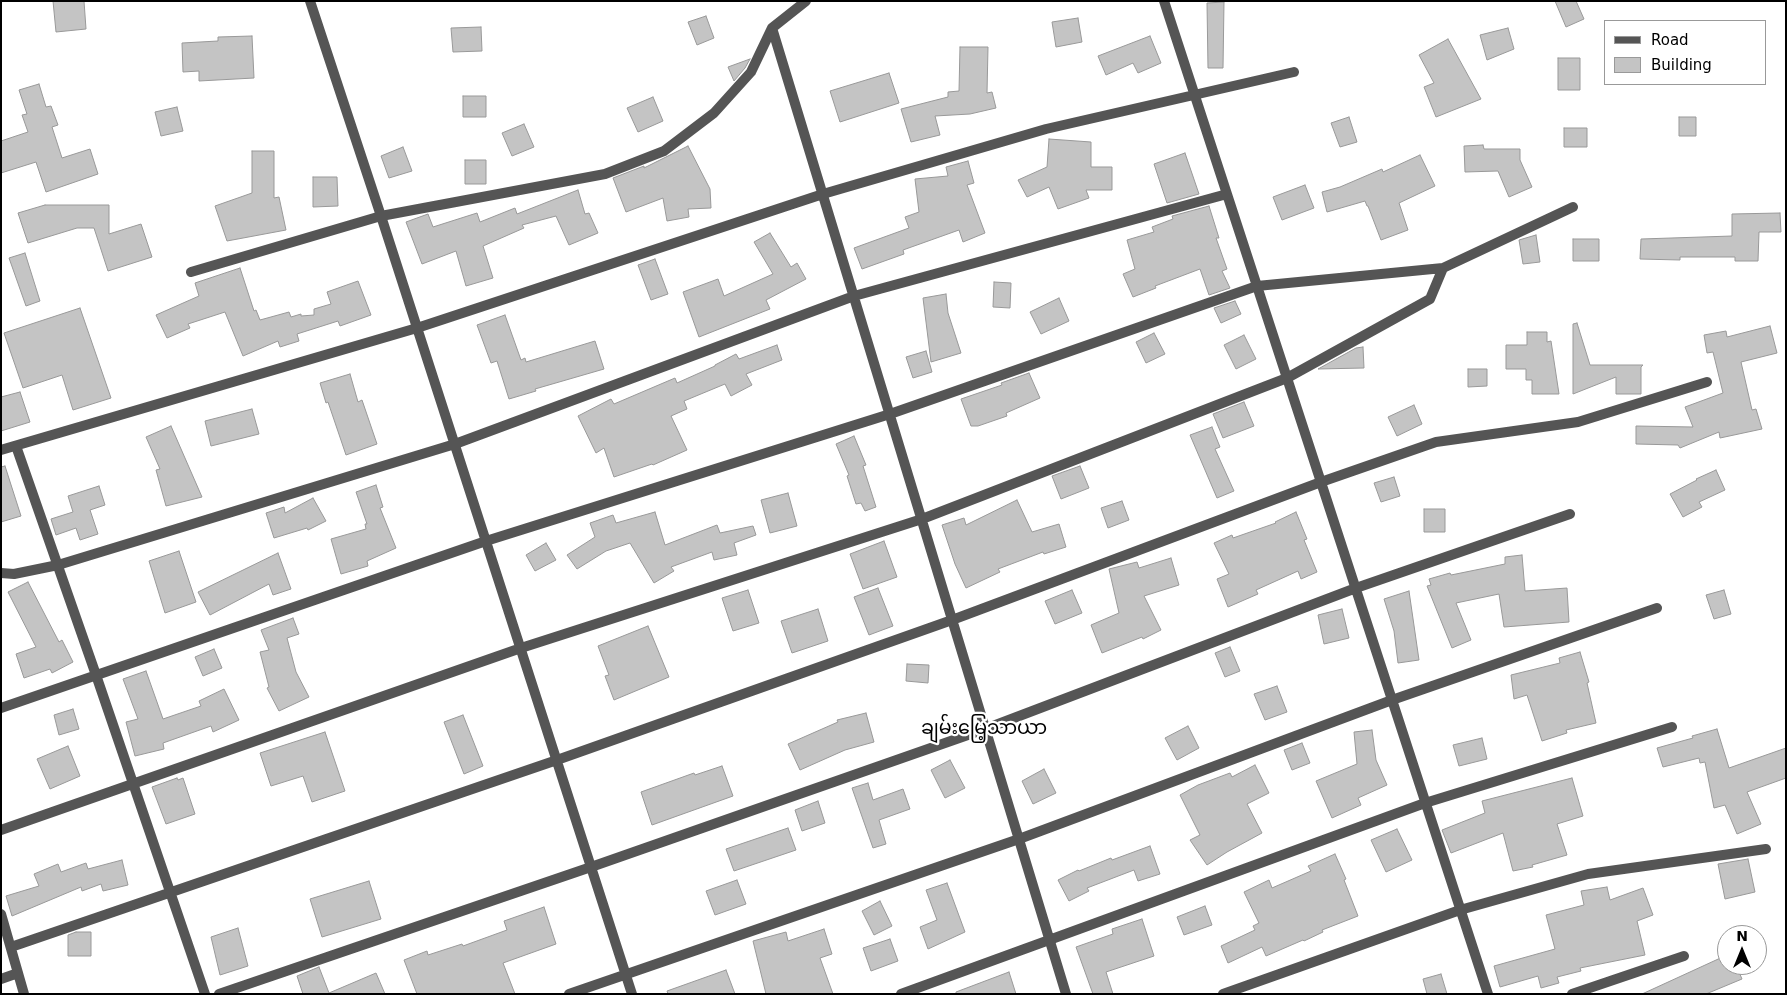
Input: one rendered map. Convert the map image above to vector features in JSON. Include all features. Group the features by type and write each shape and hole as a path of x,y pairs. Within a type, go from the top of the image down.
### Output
{"street":[{"path":"310,1 632,994"},
{"path":"191,272 381,216 605,174 664,151 714,113 752,72 772,28 806,1"},
{"path":"1164,1 1488,994"},
{"path":"772,28 1066,994"},
{"path":"1,450 417,328 823,194 1046,129 1294,72"},
{"path":"1,573 14,574 58,565 455,444 854,296 1227,194"},
{"path":"1,708 486,541 890,414 1257,286 1443,268 1573,207"},
{"path":"1,830 520,648 922,519 1287,378 1430,300 1443,268"},
{"path":"11,948 557,760 952,620 1321,482 1436,442 1578,422 1707,382"},
{"path":"16,446 134,783 205,994"},
{"path":"219,994 591,867 985,729 1356,588 1570,514"},
{"path":"569,994 1019,839 1392,700 1657,608"},
{"path":"902,994 1425,802 1672,727"},
{"path":"1223,994 1460,910 1588,874 1766,849"},
{"path":"1,914 24,994"},
{"path":"1572,994 1684,956"},
{"path":"1,979 18,973"}],"building":[{"path":"53,1 84,1 86,29 56,32"},
{"path":"1555,1 1576,1 1584,19 1566,27"},
{"path":"1224,2 1223,68 1208,68 1207,3"},
{"path":"706,16 714,38 697,45 688,22"},
{"path":"1078,18 1082,42 1056,47 1052,22"},
{"path":"481,27 482,51 453,52 451,28"},
{"path":"1508,28 1514,49 1487,60 1480,35"},
{"path":"252,36 254,78 199,81 199,71 183,72 182,43 218,41 218,37"},
{"path":"1150,36 1161,63 1138,73 1133,63 1106,75 1098,56"},
{"path":"1448,39 1481,99 1436,117 1424,87 1434,83 1419,55"},
{"path":"960,47 988,47 987,93 992,92 996,108 970,114 935,116 940,135 911,142 901,109 948,97 948,92 959,91"},
{"path":"1558,58 1580,58 1580,90 1558,90"},
{"path":"750,59 745,68 734,81 728,67"},
{"path":"889,73 899,103 840,122 830,91"},
{"path":"39,84 46,107 51,106 58,125 52,127 62,158 90,149 98,174 46,192 36,162 1,173 1,141 28,132 22,115 27,114 19,90"},
{"path":"463,96 486,96 486,117 463,117"},
{"path":"653,97 663,121 638,132 627,108"},
{"path":"177,107 183,131 161,136 155,112"},
{"path":"1349,117 1357,142 1340,147 1331,123"},
{"path":"1679,117 1696,117 1696,136 1679,136"},
{"path":"524,124 534,147 512,156 502,133"},
{"path":"1564,128 1587,128 1587,147 1564,147"},
{"path":"1049,139 1091,142 1091,167 1112,167 1112,190 1086,190 1089,198 1058,209 1049,187 1027,197 1018,180 1047,167"},
{"path":"1483,145 1484,149 1520,149 1520,160 1532,187 1509,197 1498,171 1465,172 1464,146"},
{"path":"688,146 710,189 711,208 688,209 689,217 667,221 663,198 626,212 613,178 644,166 644,168"},
{"path":"403,147 412,171 389,178 381,156"},
{"path":"252,151 274,151 274,198 279,197 286,230 227,241 215,206 252,193"},
{"path":"1185,153 1199,194 1167,203 1154,164"},
{"path":"1420,155 1435,186 1399,203 1408,230 1381,240 1365,201 1327,212 1322,192 1340,187 1382,169 1383,172"},
{"path":"465,160 486,160 486,184 465,184"},
{"path":"968,161 974,183 967,185 985,233 963,242 959,230 903,250 904,254 862,269 854,248 909,228 905,217 919,212 915,179 948,176 946,167"},
{"path":"313,177 337,177 338,206 313,207"},
{"path":"1305,185 1314,208 1282,220 1273,197"},
{"path":"578,190 585,214 589,213 598,233 569,245 556,216 522,225 524,228 483,246 493,278 466,286 456,251 422,264 406,222 428,214 433,227 477,213 480,222 515,208 517,214"},
{"path":"45,205 109,205 109,234 141,224 152,257 108,271 94,228 77,228 28,243 18,213"},
{"path":"1209,206 1219,238 1216,238 1227,269 1222,271 1230,288 1209,295 1200,269 1155,286 1156,288 1133,297 1123,274 1135,269 1127,240 1154,232 1152,227 1173,219 1172,216"},
{"path":"1780,213 1781,232 1759,232 1758,261 1735,261 1735,257 1680,257 1680,260 1640,259 1641,239 1732,236 1732,214"},
{"path":"770,233 791,267 797,263 806,279 766,300 770,309 699,337 683,292 718,279 724,296 773,274 754,242"},
{"path":"1536,235 1540,262 1523,264 1519,240"},
{"path":"1573,239 1599,239 1599,261 1573,261"},
{"path":"25,253 40,301 26,306 9,258"},
{"path":"655,259 668,294 651,300 638,265"},
{"path":"240,268 254,311 256,310 260,320 289,312 291,317 301,314 301,316 314,315 314,309 331,304 327,292 358,281 371,315 340,326 338,321 297,334 299,341 280,347 278,341 243,356 225,312 188,324 190,328 167,338 156,315 199,296 195,283"},
{"path":"994,282 1011,283 1010,308 993,307"},
{"path":"946,294 948,313 961,353 931,362 923,298"},
{"path":"1059,298 1069,321 1041,334 1030,312"},
{"path":"1235,301 1241,314 1221,323 1214,308"},
{"path":"80,308 111,398 73,410 62,375 23,388 4,333"},
{"path":"505,315 521,360 525,358 526,362 595,341 604,369 535,389 536,391 509,399 497,361 491,363 477,325"},
{"path":"1577,323 1590,365 1643,365 1641,367 1641,394 1616,394 1616,377 1573,394 1573,324"},
{"path":"1770,326 1777,353 1741,362 1752,410 1756,409 1762,429 1720,438 1719,432 1680,448 1678,445 1636,444 1636,426 1693,427 1685,407 1723,393 1713,352 1707,353 1704,335 1726,331 1727,337"},
{"path":"1527,332 1547,332 1547,342 1551,341 1559,394 1532,394 1532,380 1526,380 1526,369 1506,369 1506,345 1527,345"},
{"path":"1154,333 1165,354 1146,363 1136,342"},
{"path":"1244,335 1256,359 1236,369 1224,345"},
{"path":"777,345 782,360 746,374 752,385 731,396 725,384 684,401 687,409 671,416 687,450 653,465 614,477 604,448 596,453 578,416 611,399 614,404 675,378 677,383 715,366 736,354 739,359"},
{"path":"1363,347 1364,368 1318,369 1356,348"},
{"path":"926,351 932,372 913,378 906,357"},
{"path":"1468,369 1487,369 1487,386 1468,387"},
{"path":"1029,373 1040,398 1006,413 1007,416 978,426 971,426 961,399 1002,385 1001,383"},
{"path":"350,374 358,402 362,400 377,444 346,455 320,383"},
{"path":"20,392 30,422 1,431 1,397"},
{"path":"1244,402 1254,426 1223,438 1213,414"},
{"path":"1414,405 1422,424 1397,436 1388,417"},
{"path":"252,409 259,434 211,446 205,421"},
{"path":"171,426 202,497 166,506 156,470 160,469 146,437"},
{"path":"1212,427 1220,447 1215,449 1234,491 1217,498 1190,435"},
{"path":"854,436 866,465 863,466 876,507 865,511 861,503 856,504 847,476 849,475 836,444"},
{"path":"5,466 21,516 1,522 1,467"},
{"path":"1080,466 1089,488 1061,499 1052,476"},
{"path":"1716,470 1725,490 1699,502 1702,507 1683,517 1670,494"},
{"path":"1394,477 1400,496 1381,502 1374,483"},
{"path":"376,485 383,507 380,508 396,548 367,561 368,566 341,574 331,539 366,529 365,524 367,524 356,492"},
{"path":"99,486 105,505 90,510 98,534 80,540 76,528 56,535 51,519 73,512 68,496"},
{"path":"788,493 797,526 770,533 761,500"},
{"path":"313,498 326,521 308,530 307,528 274,538 266,513 284,507 285,513"},
{"path":"1017,500 1032,532 1059,524 1066,547 1044,554 1043,552 998,569 1000,572 966,588 955,564 942,525 964,518 966,525"},
{"path":"1122,501 1129,520 1108,528 1101,508"},
{"path":"1424,509 1445,509 1445,532 1424,532"},
{"path":"655,512 665,545 717,525 720,533 753,526 756,535 734,543 737,555 714,560 712,552 671,567 674,571 654,583 630,543 606,551 577,569 567,555 595,537 590,523 613,515 616,523"},
{"path":"1296,512 1307,539 1304,540 1317,572 1301,579 1298,571 1256,590 1258,594 1228,607 1217,579 1229,574 1214,543 1232,535 1233,538 1276,523"},
{"path":"884,541 897,577 863,589 850,554"},
{"path":"546,543 556,560 535,571 526,555"},
{"path":"179,551 196,602 165,613 149,561"},
{"path":"278,553 291,589 273,595 269,584 210,615 198,592"},
{"path":"1522,555 1525,591 1567,588 1569,622 1504,627 1499,594 1456,603 1471,640 1452,648 1427,586 1431,585 1429,579 1450,573 1451,575 1505,564 1505,557"},
{"path":"1171,558 1179,585 1144,596 1161,630 1143,639 1142,637 1102,653 1091,625 1119,613 1109,569 1137,562 1139,568"},
{"path":"28,582 59,642 62,640 73,662 52,673 50,669 24,678 16,654 36,647 8,592"},
{"path":"878,588 893,626 869,635 854,597"},
{"path":"748,590 759,623 733,631 722,598"},
{"path":"1072,590 1082,613 1055,624 1045,601"},
{"path":"1724,590 1731,614 1714,619 1706,595"},
{"path":"1409,591 1419,660 1398,663 1394,631 1384,599"},
{"path":"818,609 828,641 792,653 781,621"},
{"path":"1342,609 1349,638 1324,644 1318,615"},
{"path":"293,618 299,634 287,638 296,672 309,697 279,711 267,688 269,687 260,652 269,650 261,630"},
{"path":"648,626 669,677 614,700 605,676 609,675 598,646"},
{"path":"1230,647 1240,671 1225,677 1215,653"},
{"path":"214,649 222,668 203,676 195,657"},
{"path":"1580,652 1589,682 1587,683 1596,723 1566,730 1567,733 1542,741 1527,695 1514,699 1511,675 1560,663 1559,658"},
{"path":"907,664 929,665 928,683 906,681"},
{"path":"146,671 163,719 201,706 199,701 224,689 239,720 213,732 211,726 163,743 164,749 135,756 126,722 138,719 123,679"},
{"path":"1277,686 1287,712 1265,720 1254,694"},
{"path":"73,709 79,729 59,735 54,715"},
{"path":"866,713 874,742 845,750 800,770 788,744 838,722 837,720"},
{"path":"463,715 483,766 464,774 444,722"},
{"path":"1188,726 1199,748 1177,760 1165,738"},
{"path":"1717,729 1729,768 1786,748 1786,778 1747,792 1761,824 1737,834 1725,805 1714,808 1705,762 1700,763 1699,758 1663,767 1657,748"},
{"path":"1372,730 1376,760 1387,785 1358,798 1361,805 1332,818 1316,781 1357,764 1354,732"},
{"path":"325,732 345,791 312,802 303,776 271,786 260,753"},
{"path":"1482,738 1487,759 1459,766 1453,745"},
{"path":"1302,743 1310,763 1292,770 1284,750"},
{"path":"68,746 80,776 50,789 37,759"},
{"path":"950,760 965,788 945,798 931,770"},
{"path":"1255,765 1269,793 1247,804 1262,833 1207,865 1190,840 1200,835 1180,795 1198,785 1230,773 1232,777"},
{"path":"722,766 733,796 652,825 641,792 694,773 695,775"},
{"path":"1044,769 1056,793 1033,804 1022,781"},
{"path":"177,778 178,780 183,778 195,814 166,824 152,787"},
{"path":"1572,778 1583,816 1557,824 1567,855 1532,865 1533,867 1513,871 1503,833 1451,853 1442,830 1485,813 1482,801"},
{"path":"868,783 873,800 903,789 910,809 879,820 886,844 873,848 852,788"},
{"path":"818,801 825,823 802,831 795,810"},
{"path":"788,828 796,850 734,871 726,849"},
{"path":"1397,829 1412,860 1386,872 1371,840"},
{"path":"1150,846 1160,874 1138,881 1134,870 1087,888 1089,891 1069,901 1058,880 1078,870"},
{"path":"1335,854 1346,879 1344,880 1358,916 1322,930 1323,932 1304,941 1266,956 1262,947 1228,963 1221,946 1255,930 1253,926 1259,923 1244,892 1269,880 1272,888 1311,871 1308,866"},
{"path":"1748,859 1755,892 1725,899 1718,864"},
{"path":"122,860 128,885 103,891 101,884 82,891 81,887 12,916 6,896 39,886 34,874 58,864 61,872 86,863 88,869"},
{"path":"737,880 746,904 715,915 706,891"},
{"path":"369,881 381,919 322,937 310,899"},
{"path":"947,883 965,932 928,949 920,927 937,920 926,890"},
{"path":"1607,887 1610,900 1643,888 1653,915 1637,921 1645,955 1580,968 1581,971 1557,977 1559,983 1541,988 1538,976 1500,987 1494,966 1555,949 1546,915 1584,905 1581,891"},
{"path":"880,901 892,926 874,935 862,911"},
{"path":"1205,906 1212,925 1184,935 1177,917"},
{"path":"544,907 556,944 503,963 515,994 417,994 404,960 427,951 428,955 462,944 463,946 507,930 504,921"},
{"path":"1142,919 1154,956 1106,972 1113,994 1093,994 1076,947 1113,934 1112,929"},
{"path":"238,928 248,966 220,975 211,937"},
{"path":"824,929 832,954 820,958 833,994 766,994 753,941 786,932 788,941"},
{"path":"76,932 91,932 91,956 68,956 68,935"},
{"path":"890,939 898,961 871,971 863,948"},
{"path":"1717,960 1717,975 1740,975 1742,979 1706,994 1642,994"},
{"path":"319,967 329,993 376,973 385,994 303,994 297,976"},
{"path":"726,970 735,994 668,994 667,991"},
{"path":"1009,972 1016,994 956,994 956,992"},
{"path":"1441,974 1447,994 1427,994 1423,979"}],"district":[{"name":"ချမ်းမြေ့သာယာ","path":"984,729"}]}
